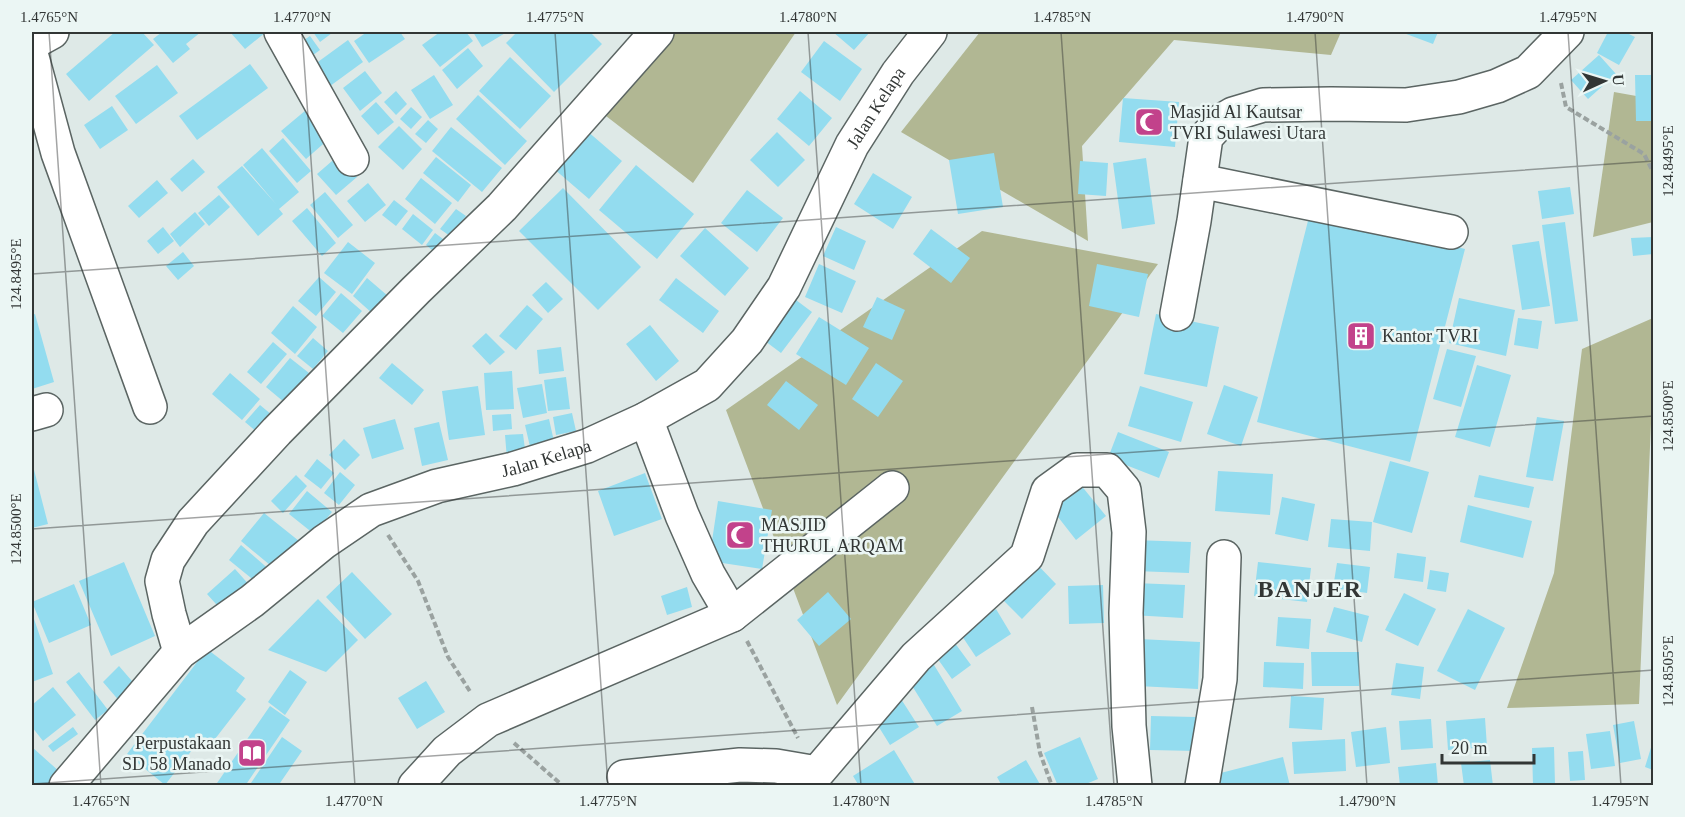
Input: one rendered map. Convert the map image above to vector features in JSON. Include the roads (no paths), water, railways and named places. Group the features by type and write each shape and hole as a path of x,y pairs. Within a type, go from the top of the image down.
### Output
{"street":[{"path":"32,43 52,32"},
{"path":"281,32 352,159"},
{"path":"180,652 162,580 168,560 193,522 277,431 416,290 502,207 657,32"},
{"name":"Jalan Kelapa","path":"66,786 180,652 252,601 324,542 371,510 437,486 513,469 587,446 646,419 707,385 747,341 784,287 852,145 898,73 930,32"},
{"path":"1177,314 1206,136 1221,121 1233,114 1263,105 1406,105 1459,97 1497,86 1528,72 1560,39"},
{"path":"32,57 58,153 150,407"},
{"path":"1200,181 1451,232"},
{"path":"646,419 682,515 708,574 732,615"},
{"path":"624,777 740,765 776,766 817,773 916,657 1027,556 1048,491 1077,470 1107,470 1124,490 1129,532 1126,613 1129,726 1135,786"},
{"path":"415,786 447,751 488,720 732,615 892,488"},
{"path":"1202,786 1220,679 1224,557"}],"place":[{"name":"Masjid Al Kautsar TVRI Sulawesi Utara","path":"1149,122"},
{"name":"Kantor TVRI","path":"1361,336"},
{"name":"MASJID THURUL ARQAM","path":"740,535"},
{"name":"Perpustakaan SD 58 Manado","path":"252,753"}],"district":[{"name":"BANJER","path":"1310,589"}]}
